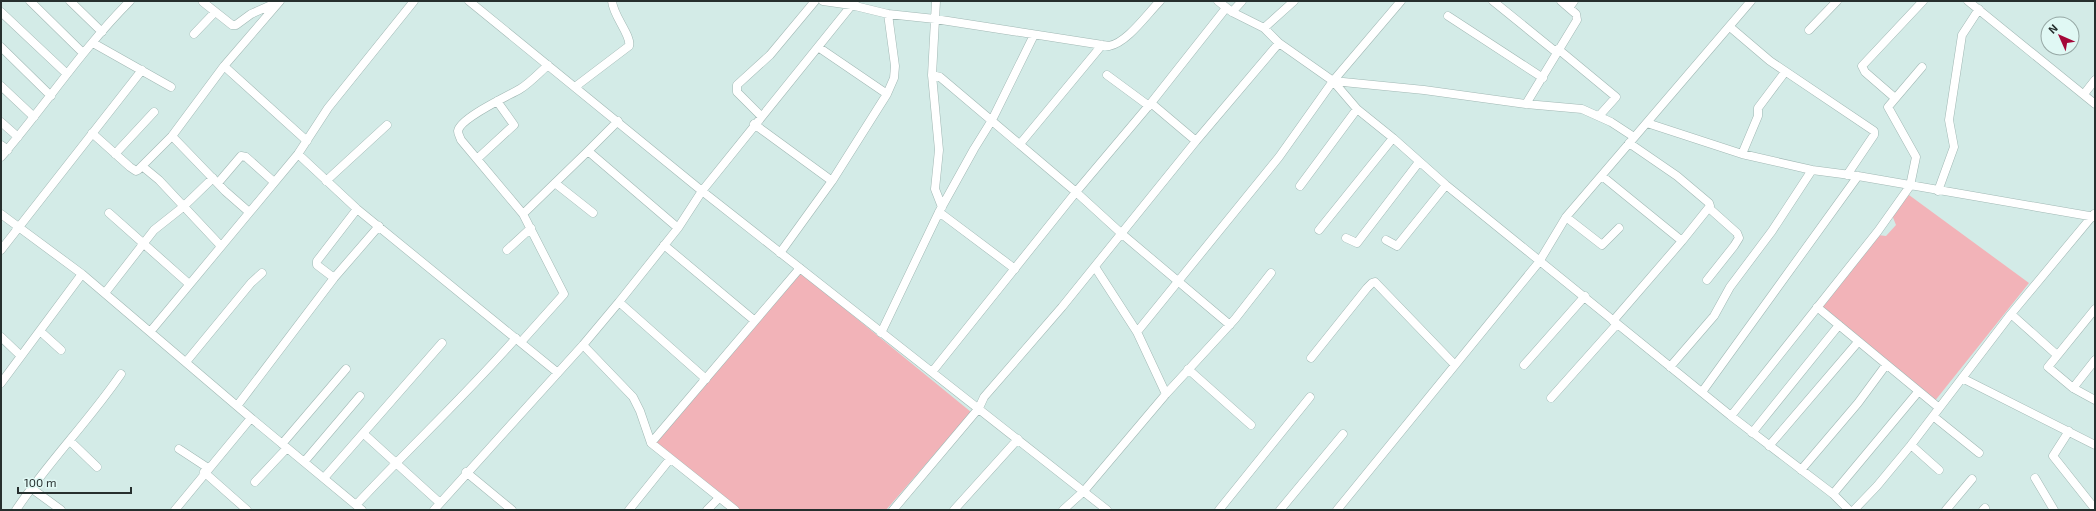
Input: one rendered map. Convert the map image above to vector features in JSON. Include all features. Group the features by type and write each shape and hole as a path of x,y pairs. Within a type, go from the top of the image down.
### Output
{"street":[{"path":"30,1 83,53"},
{"path":"70,1 102,32"},
{"path":"203,2 232,25 236,25 251,14 280,1"},
{"path":"92,133 136,171 172,136 224,66 280,1"},
{"path":"150,332 188,283 298,154 328,108 414,1"},
{"path":"469,1 702,191 1107,510"},
{"path":"575,86 629,46 629,40 614,12 612,1"},
{"path":"761,116 737,92 737,86 770,55 815,1"},
{"path":"823,1 853,3 888,14 934,19 1102,45 1116,44 1160,1"},
{"path":"936,1 932,75 939,150 935,189 940,209 1015,269"},
{"path":"1218,1 1229,10 1264,28 1279,43 1334,81 1357,110 1393,138 1419,162 1539,262 1585,296 1730,416 1833,494 1849,510"},
{"path":"932,372 1076,192 1229,10 1242,1"},
{"path":"1264,28 1294,1"},
{"path":"1137,332 1177,280 1279,158 1334,81 1401,1"},
{"path":"1493,1 1616,97 1599,116"},
{"path":"1526,104 1543,78 1557,50 1577,20 1572,4 1561,1"},
{"path":"1337,510 1539,262 1566,217 1751,1"},
{"path":"1809,30 1837,1"},
{"path":"1895,98 1865,72 1862,66 1923,1"},
{"path":"1968,1 2095,104"},
{"path":"1,158 4,147 18,137 83,53 128,2"},
{"path":"434,510 466,472 583,345 619,302 678,228 702,191 754,124 853,3"},
{"path":"1938,191 1954,147 1949,120 1962,35 1979,9"},
{"path":"1,12 67,74"},
{"path":"194,34 215,12"},
{"path":"780,253 832,181 887,94 894,78 896,66 888,14"},
{"path":"1448,16 1543,78"},
{"path":"1730,27 1785,72 1874,131 1874,135 1847,175"},
{"path":"881,333 940,209 992,120 1034,35"},
{"path":"93,43 171,87"},
{"path":"898,508 979,408 984,397 1095,267 1196,141 1279,43"},
{"path":"1020,144 1102,45"},
{"path":"1,47 51,96"},
{"path":"818,47 887,94"},
{"path":"1,214 82,274 284,446 359,507 394,463 564,294 523,214 462,140 458,131 464,123 497,101 521,89 548,65"},
{"path":"224,66 307,140"},
{"path":"1730,416 1878,231 1910,186 1917,159 1888,110 1888,106 1922,67"},
{"path":"1,250 142,70"},
{"path":"1742,154 1758,116 1758,108 1785,72"},
{"path":"932,75 940,77 992,120 1076,192 1122,234 1230,325"},
{"path":"1107,75 1150,105 1196,141"},
{"path":"2084,94 2095,80"},
{"path":"1334,81 1424,90 1526,104 1582,109 1599,116 1692,187 1709,203 1709,208 1737,233 1739,238 1734,246 1707,280"},
{"path":"1,86 34,117"},
{"path":"477,159 514,125 497,101"},
{"path":"1300,186 1357,110"},
{"path":"115,154 154,112"},
{"path":"523,214 618,121"},
{"path":"1,122 18,137"},
{"path":"754,124 832,181"},
{"path":"1646,124 1742,154 1812,170 1858,176 1938,191 2094,216"},
{"path":"326,181 387,125"},
{"path":"172,136 249,212"},
{"path":"1319,230 1393,138"},
{"path":"588,151 678,228"},
{"path":"298,154 357,208 558,373"},
{"path":"105,294 162,221 183,207 241,156 246,158 274,182"},
{"path":"1346,238 1357,243 1419,162"},
{"path":"142,166 159,180 220,245"},
{"path":"1670,367 1714,316 1730,287 1772,231 1812,170"},
{"path":"1602,176 1682,241"},
{"path":"1702,392 1858,176"},
{"path":"555,183 593,213"},
{"path":"1386,240 1398,246 1446,184"},
{"path":"334,278 317,265 317,261 357,208"},
{"path":"1550,398 1709,208"},
{"path":"109,213 188,283"},
{"path":"1854,510 1877,486 1911,445 1938,407 2011,314 2094,216"},
{"path":"1566,217 1602,245 1619,228"},
{"path":"237,406 334,278 379,226"},
{"path":"507,250 531,228"},
{"path":"664,245 755,321"},
{"path":"1095,267 1137,332 1166,394"},
{"path":"651,443 800,268"},
{"path":"1063,510 1084,491 1166,394 1230,325 1271,272"},
{"path":"186,362 251,283 262,273"},
{"path":"1,383 82,274"},
{"path":"1310,358 1362,294 1372,283 1375,282 1455,365"},
{"path":"1524,364 1585,296"},
{"path":"619,302 706,379"},
{"path":"1817,307 1938,407"},
{"path":"2095,309 2048,367 2073,388 2095,400"},
{"path":"2011,314 2057,355"},
{"path":"1752,433 1839,325"},
{"path":"40,331 61,350"},
{"path":"1,337 21,356"},
{"path":"1769,446 1858,342"},
{"path":"324,478 442,343"},
{"path":"583,345 632,397 640,411 651,443 734,510"},
{"path":"2073,388 2095,360"},
{"path":"1801,470 1858,403 1886,365"},
{"path":"255,482 346,369"},
{"path":"1188,369 1252,425"},
{"path":"16,510 31,488 100,406 121,374"},
{"path":"1962,378 2095,445"},
{"path":"1833,494 1918,392"},
{"path":"304,462 360,396"},
{"path":"1219,510 1310,397"},
{"path":"1933,416 1979,453"},
{"path":"175,510 206,470 251,418"},
{"path":"2069,431 2053,454 2054,458 2095,509"},
{"path":"364,434 394,463 440,503"},
{"path":"1280,510 1343,434"},
{"path":"954,510 1018,439"},
{"path":"70,441 97,467"},
{"path":"1911,445 1939,470"},
{"path":"179,449 206,470 247,510"},
{"path":"629,510 670,459"},
{"path":"466,472 512,510"},
{"path":"1946,510 1972,478"},
{"path":"2035,478 2054,510"},
{"path":"31,488 62,510"},
{"path":"707,510 719,498"}],"shaded area":[{"path":"1909,195 2029,283 1934,402 1820,307 1878,235 1886,236 1896,225 1892,215"},
{"path":"796,269 971,412 886,510 739,510 652,440"}]}
